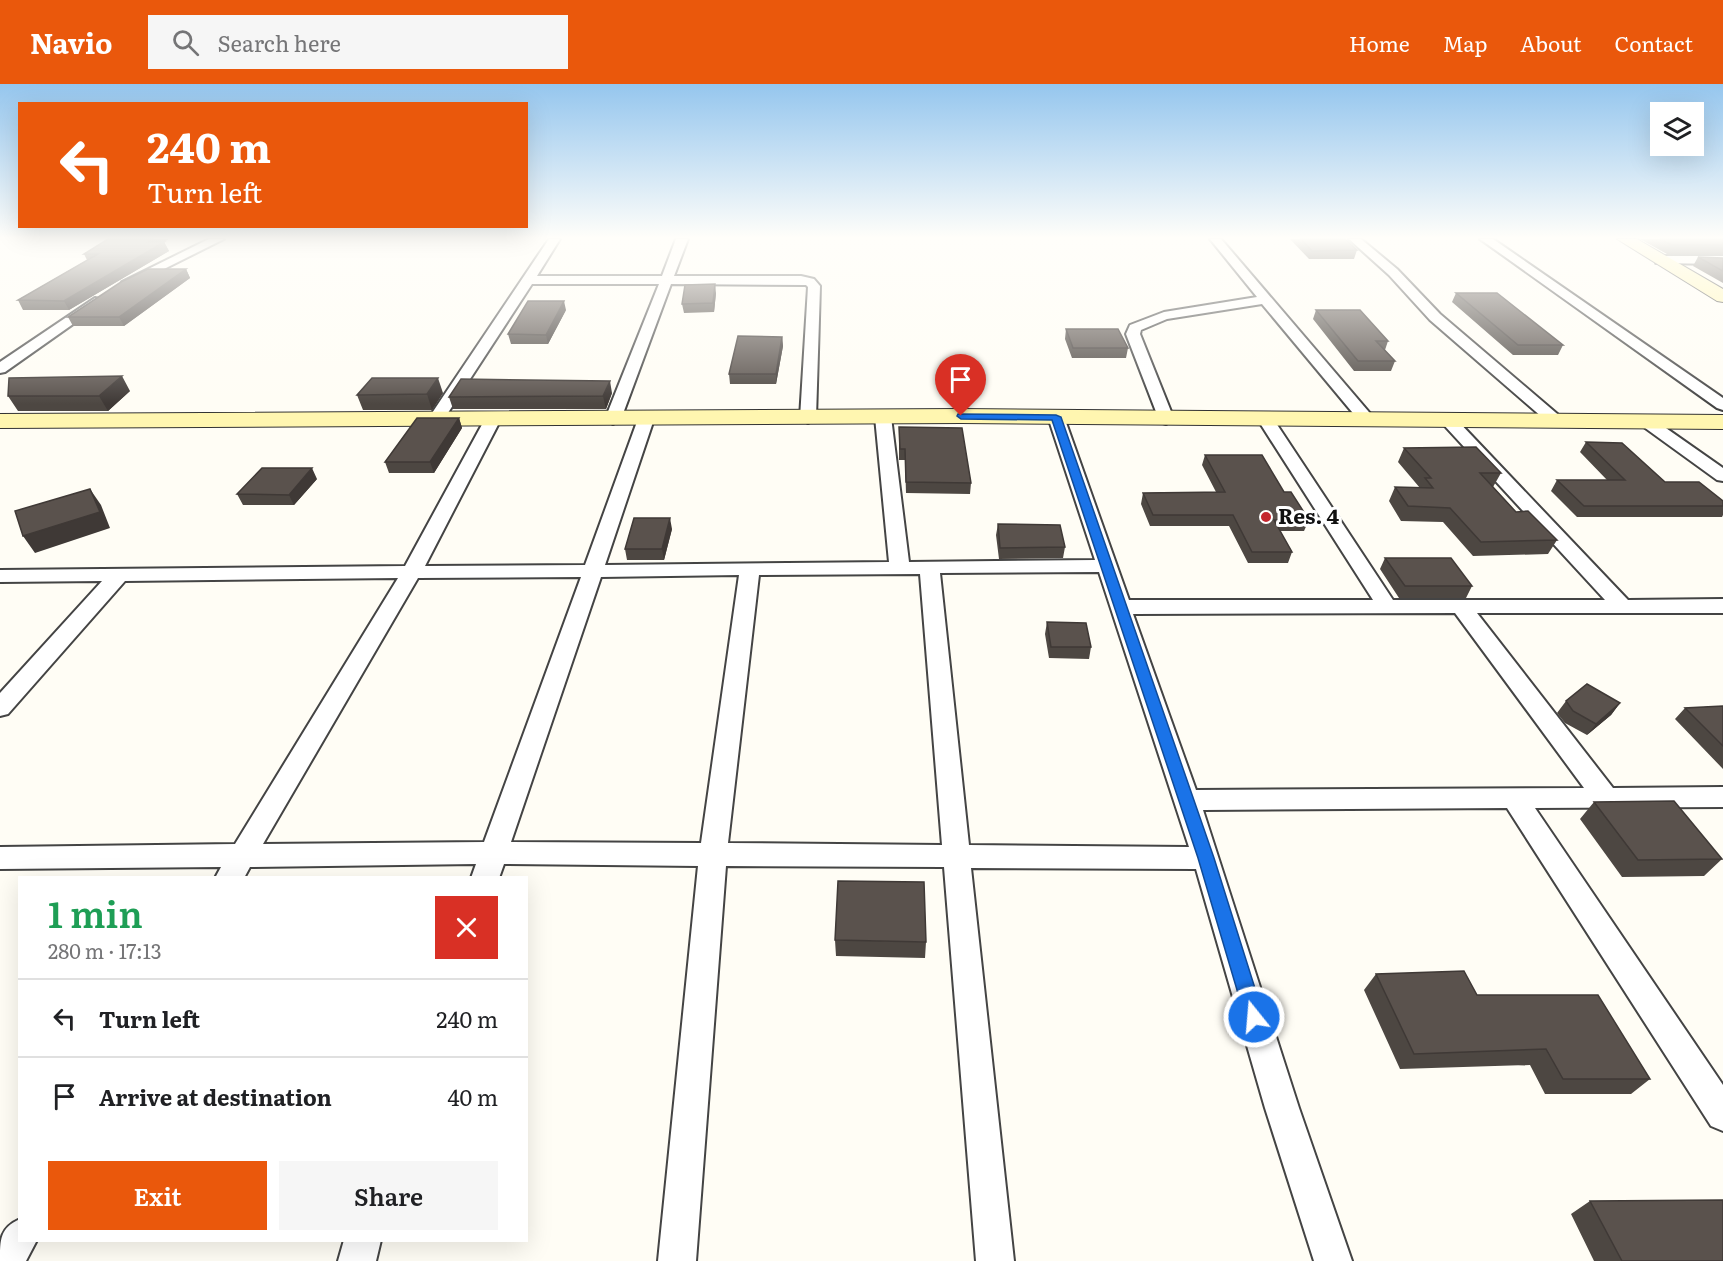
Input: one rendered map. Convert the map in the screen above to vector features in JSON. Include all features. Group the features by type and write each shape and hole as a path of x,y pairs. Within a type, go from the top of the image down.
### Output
{"main road":[{"path":"0,421 1056,417 1723,422"}],"street":[{"path":"0,369 108,294"},
{"path":"436,419 518,294"},
{"path":"613,419 661,294"},
{"path":"808,418 814,294"},
{"path":"1262,294 1368,421"},
{"path":"1413,294 1434,316 1556,421"},
{"path":"1564,294 1723,405"},
{"path":"1166,419 1132,334 1135,328 1164,316 1266,299"},
{"path":"883,417 900,568"},
{"path":"1056,417 1187,800 1282,1108 1333,1261"},
{"path":"235,867 411,573 493,419"},
{"path":"489,865 646,419"},
{"path":"1266,420 1387,606"},
{"path":"1449,421 1622,606"},
{"path":"1647,422 1723,476"},
{"path":"0,576 1108,566"},
{"path":"929,568 995,1261"},
{"path":"677,1261 713,855 750,569"},
{"path":"0,708 119,575"},
{"path":"1122,607 1723,606"},
{"path":"1461,607 1606,798"},
{"path":"1187,800 1723,797"},
{"path":"1514,798 1723,1114"},
{"path":"0,858 235,867 489,865 713,855 1206,858"},
{"path":"5,1261 18,1240"},
{"path":"357,1261 362,1242"}],"building":[{"path":"29,294 76,294 64,301 18,300"},
{"path":"103,294 151,294 119,317 68,317"},
{"path":"684,294 714,294 713,303 682,304"},
{"path":"1457,294 1498,294 1563,345 1518,345"},
{"path":"528,301 564,301 546,335 508,334"},
{"path":"1316,310 1360,310 1388,341 1376,341 1395,361 1358,361"},
{"path":"1066,329 1118,329 1128,348 1073,348"},
{"path":"738,336 782,337 776,374 729,374"},
{"path":"122,376 99,396 8,396 9,378"},
{"path":"372,378 438,378 427,394 357,395"},
{"path":"461,379 610,381 603,396 449,397"},
{"path":"417,418 459,418 430,462 385,462"},
{"path":"899,427 962,428 971,483 906,482 905,449 900,449"},
{"path":"1586,442 1622,443 1665,482 1699,482 1723,501 1723,506 1584,506 1557,480 1625,480"},
{"path":"1476,447 1501,473 1480,473 1516,512 1528,511 1557,540 1481,542 1450,508 1408,506 1395,487 1433,488 1425,478 1431,478 1404,448"},
{"path":"1205,455 1262,455 1284,492 1291,492 1309,520 1274,520 1292,552 1252,552 1233,515 1153,515 1143,493 1225,492"},
{"path":"262,468 312,468 289,495 237,494"},
{"path":"90,489 100,512 23,536 15,511"},
{"path":"634,518 670,518 662,549 625,549"},
{"path":"998,524 1060,525 1065,547 1000,548"},
{"path":"1385,558 1451,558 1472,586 1405,586"},
{"path":"1047,622 1086,623 1091,647 1051,647"},
{"path":"1587,684 1620,703 1596,724 1573,711 1566,701"},
{"path":"1723,706 1723,746 1685,708"},
{"path":"1674,801 1722,859 1638,860 1594,802"},
{"path":"838,881 924,882 926,942 835,940"},
{"path":"1464,971 1477,995 1598,995 1650,1079 1563,1079 1546,1049 1414,1054 1376,974"},
{"path":"1723,1200 1723,1261 1622,1261 1590,1201"}],"place":[{"name":"Res. 4","path":"1266,517"}],"route":[{"path":"961,416 1056,417 1206,858 1254,1017"}]}
